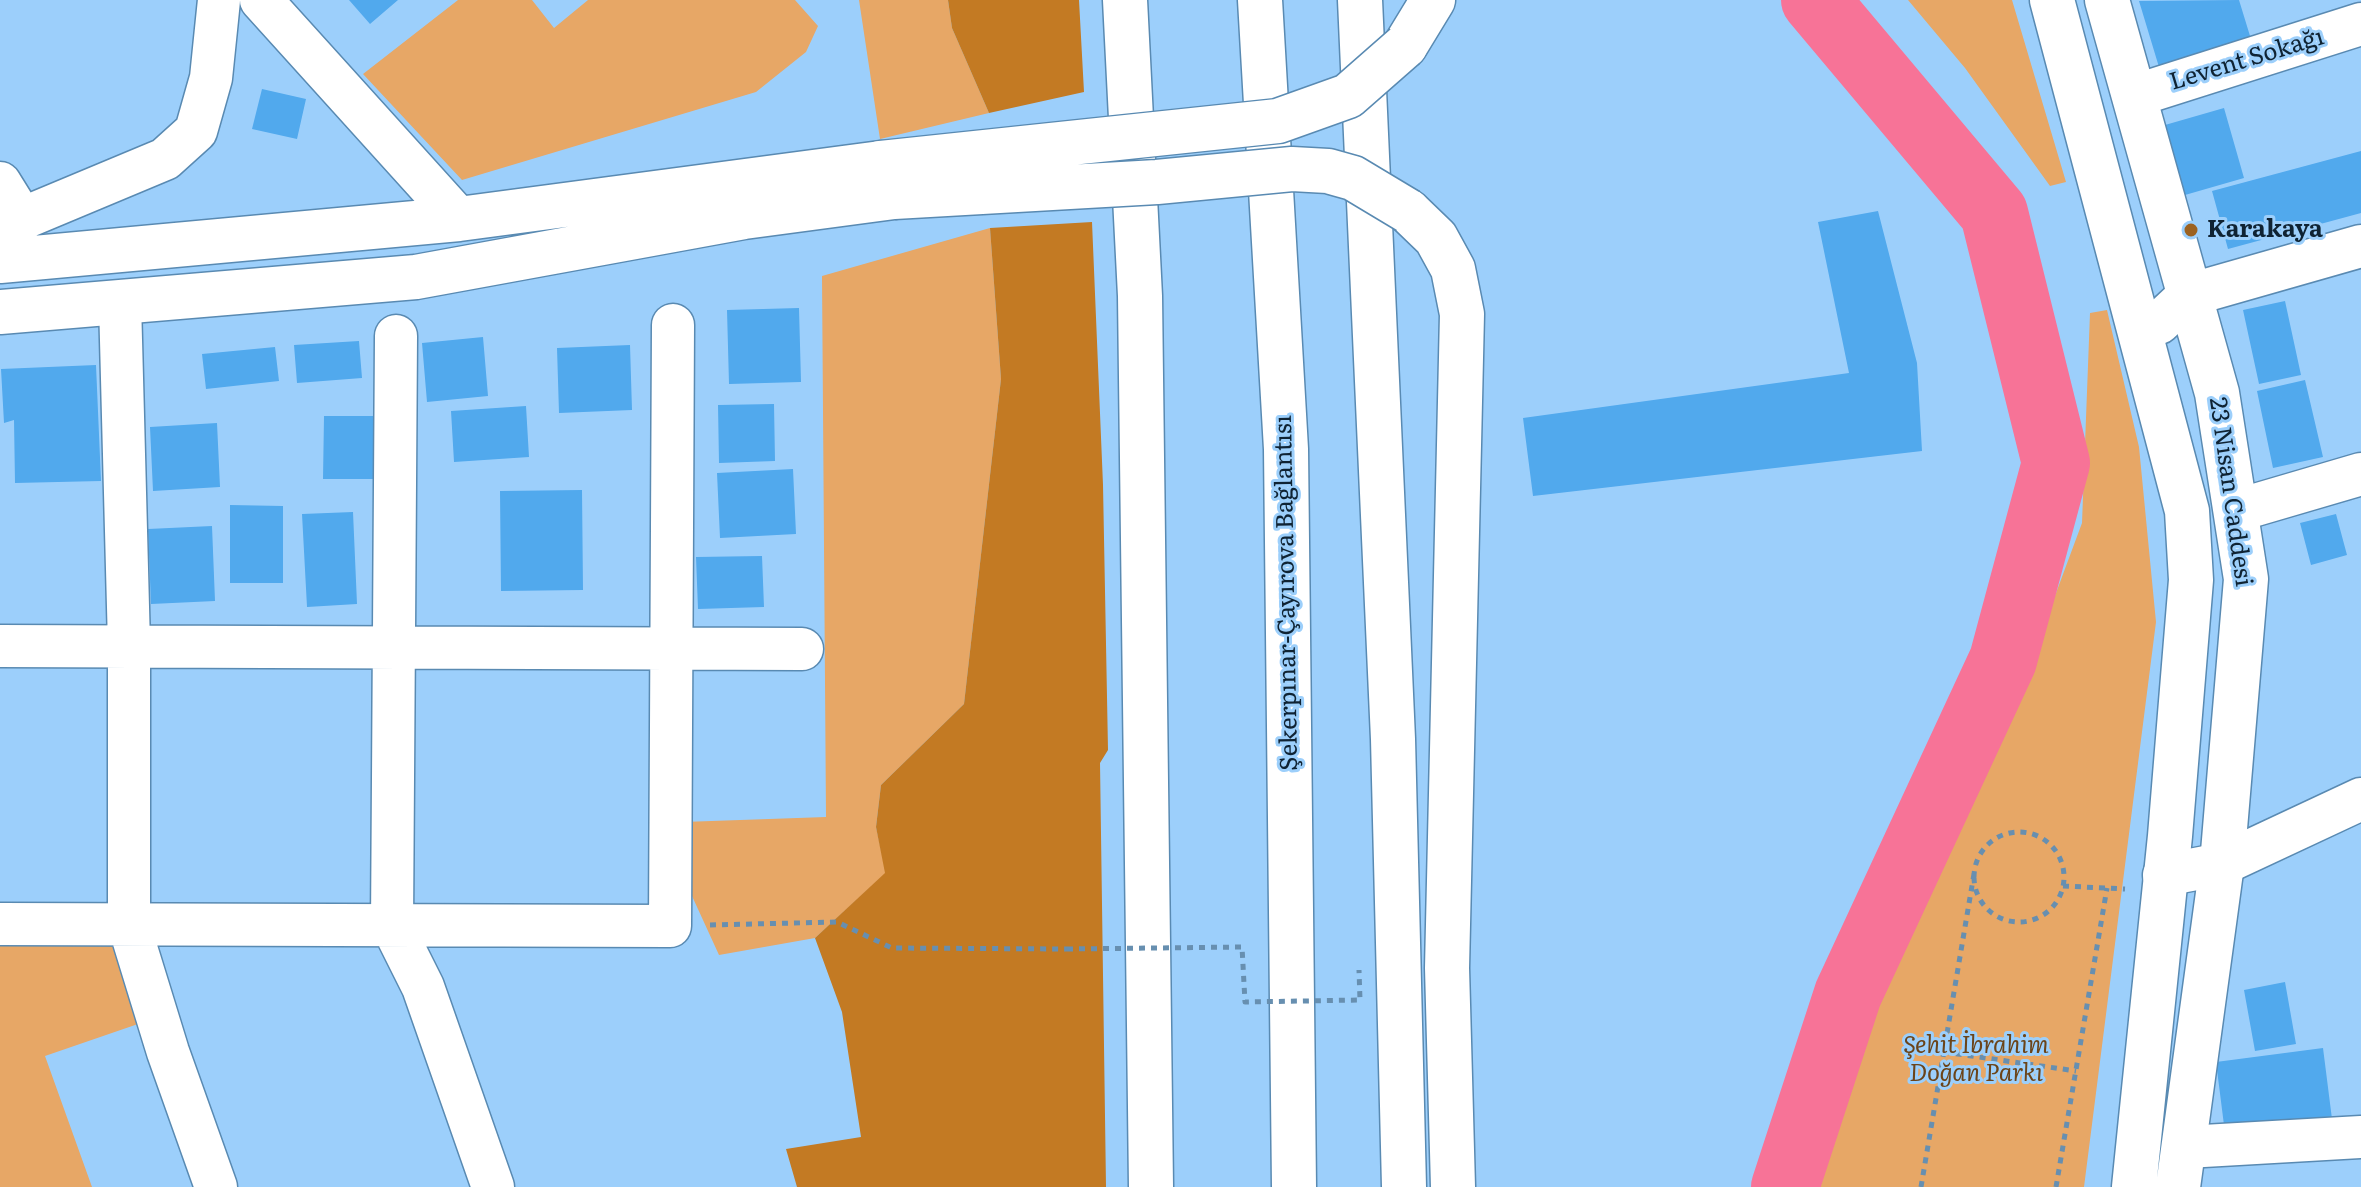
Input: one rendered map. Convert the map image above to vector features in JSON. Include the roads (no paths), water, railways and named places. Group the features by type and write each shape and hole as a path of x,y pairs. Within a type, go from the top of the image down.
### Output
{"main road":[{"path":"1125,0 1140,296 1151,1187"},
{"name":"Şekerpınar-Çayırova Bağlantısı","path":"1260,0 1286,449 1294,1187"},
{"path":"1360,0 1393,739 1404,1187"},
{"path":"0,261 888,180 1278,121 1348,96 1405,46 1433,0"},
{"name":"23 Nisan Caddesi","path":"2052,0 2187,511 2191,580 2134,1187"},
{"name":"23 Nisan Caddesi","path":"2107,0 2217,393 2246,579 2222,864 2182,1167"},
{"path":"0,312 416,277 744,217 888,180 1157,182 1292,169 1328,171 1353,178 1408,211 1436,238 1453,269 1462,314 1447,968 1453,1187"}],"street":[{"path":"0,183 12,224 165,159 196,131 211,78 219,0"},
{"path":"261,0 459,219"},
{"name":"Levent Sokağı","path":"2134,96 2361,24"},
{"path":"2139,329 2159,323 2189,295 2361,246"},
{"path":"120,302 129,645 129,925 168,1052 216,1187"},
{"path":"0,924 670,926 673,325"},
{"path":"396,336 392,925 423,987 493,1187"},
{"path":"2235,511 2361,474"},
{"path":"0,646 802,649"},
{"path":"2163,884 2222,864 2361,799"},
{"path":"2182,1167 2361,1137"}],"waterway":[{"path":"1785,1187 1848,994 2003,660 2056,463 1994,213 1815,0"}],"place":[{"name":"Karakaya","path":"2191,230"}],"park label":[{"name":"Şehit İbrahim Doğan Parkı","path":"1976,1060"}]}
